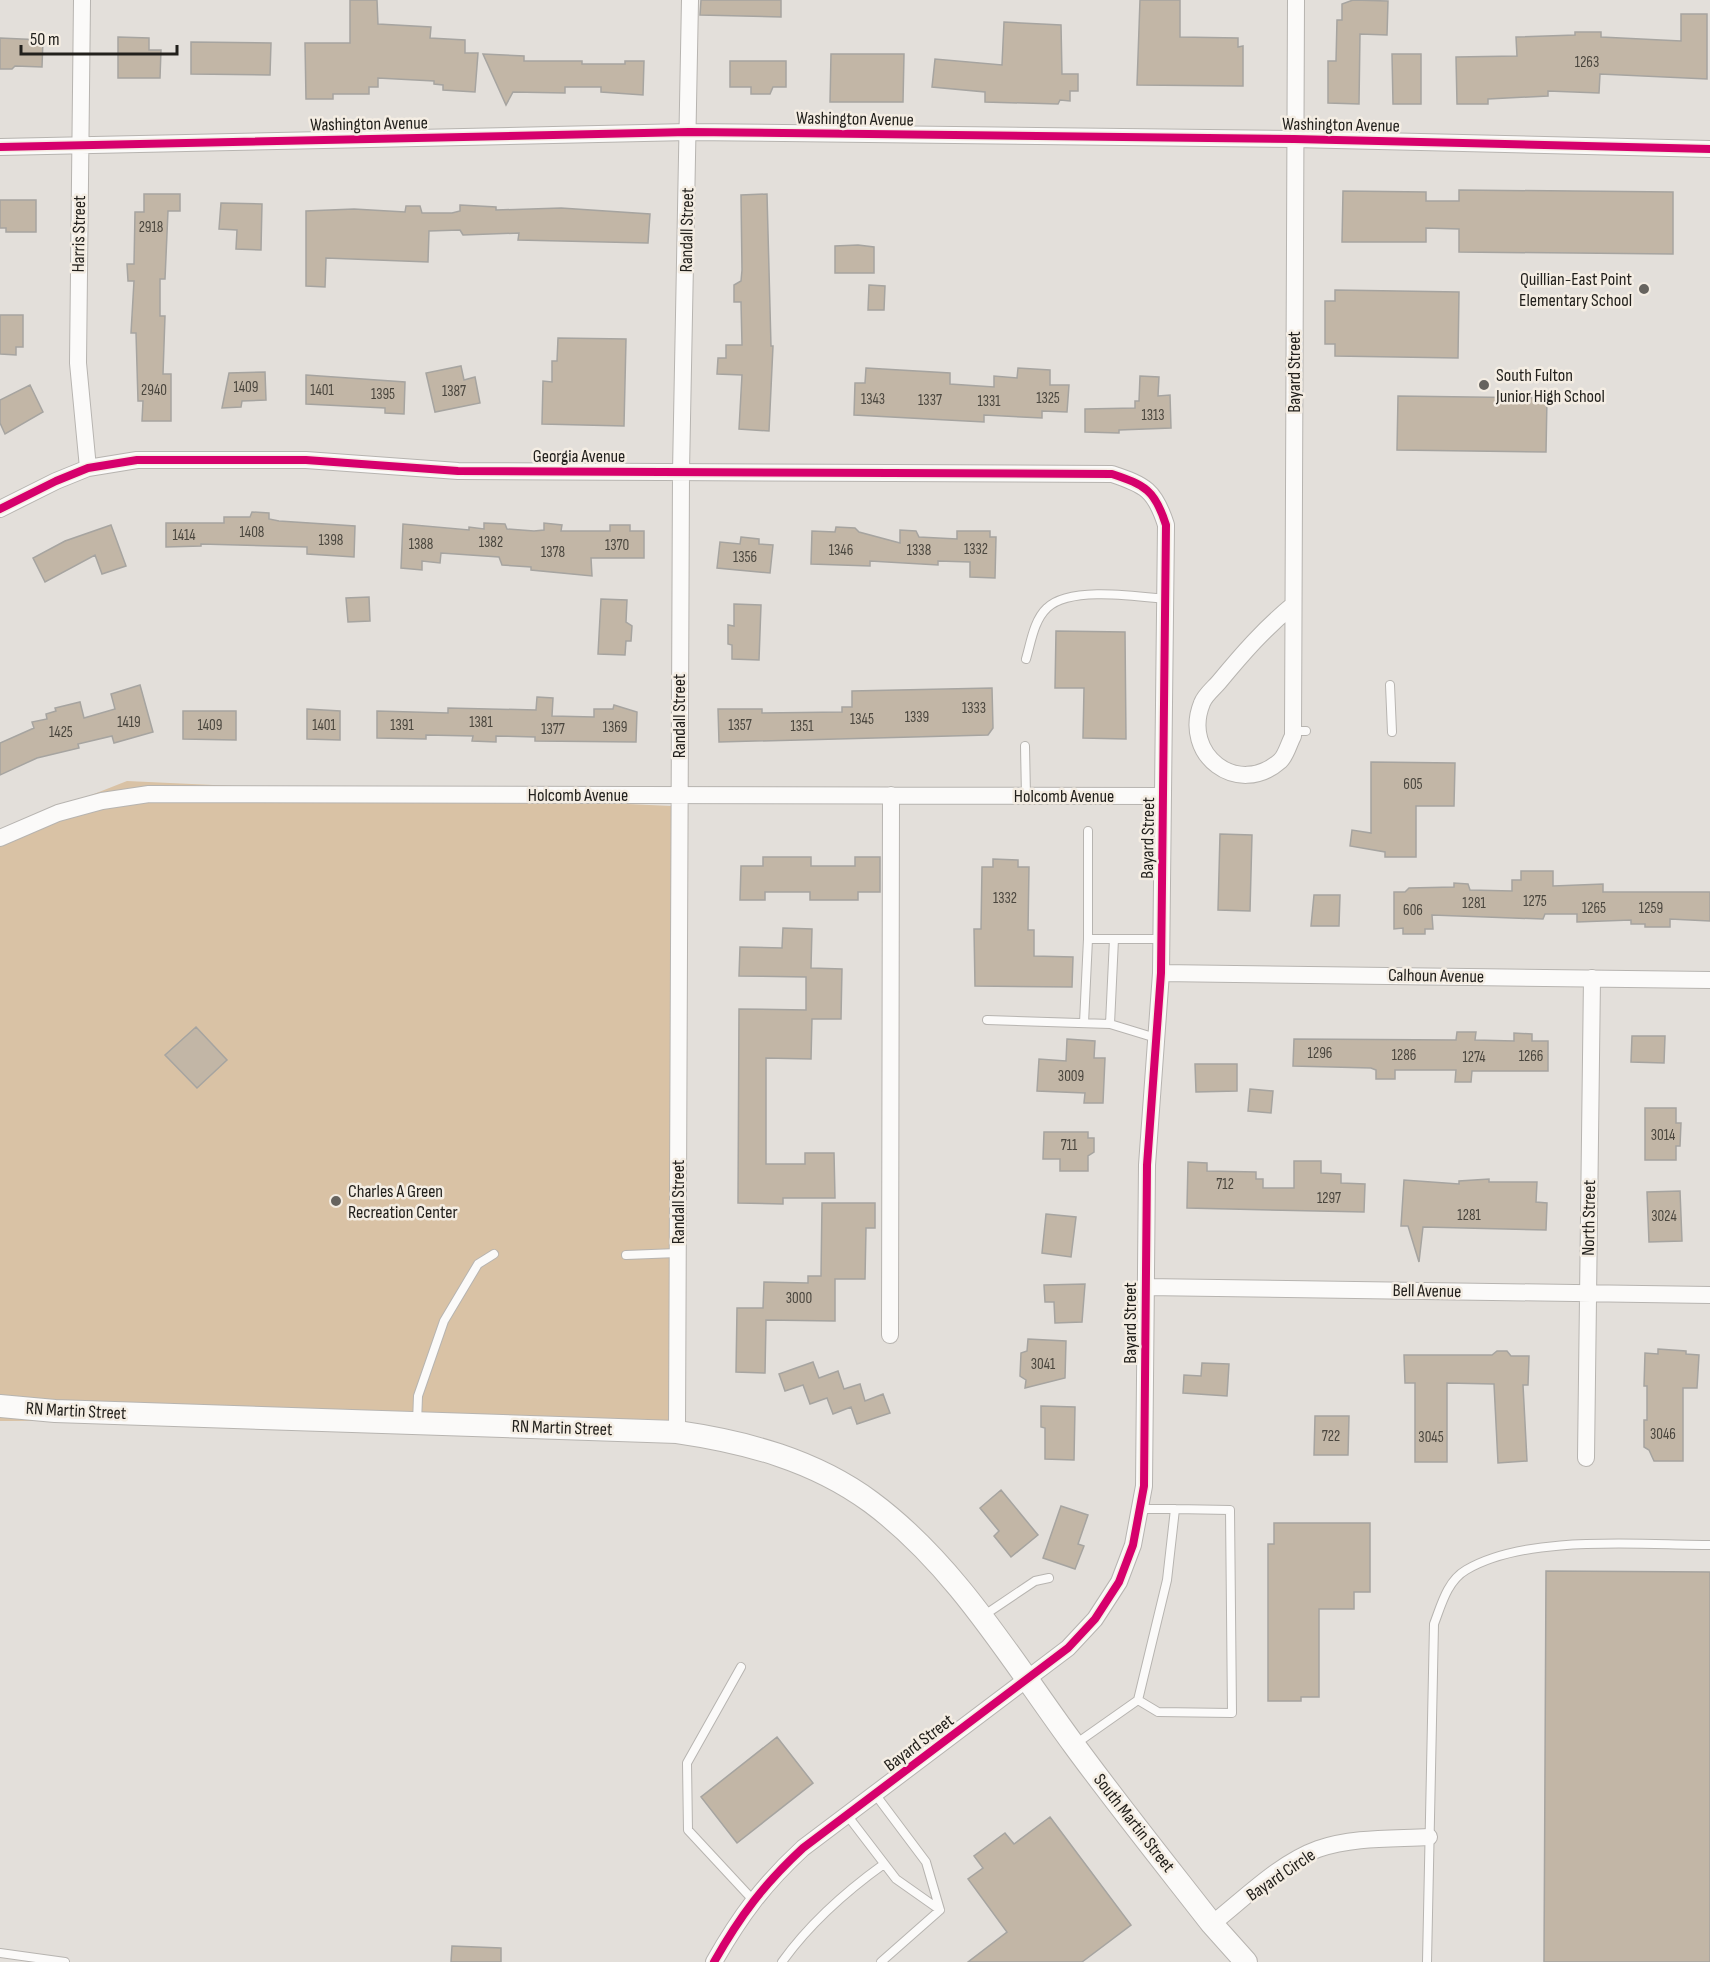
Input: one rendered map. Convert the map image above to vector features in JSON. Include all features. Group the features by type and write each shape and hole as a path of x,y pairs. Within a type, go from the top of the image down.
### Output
{"street":[{"name":"Harris Street","path":"81,0 78,363 88,468"},
{"name":"Randall Street","path":"677,1432 681,472 690,0"},
{"name":"Bayard Street","path":"1293,605 1259,634 1203,701 1198,720 1198,739 1206,755 1217,768 1237,774 1261,771 1281,760 1299,731 1293,605 1296,0"},
{"name":"Washington Avenue","path":"0,147 689,132 1294,139 1710,149"},
{"name":"Georgia Avenue","path":"0,509 88,468 138,460 306,460 458,471 1112,474 1141,484 1158,502"},
{"name":"Bayard Street","path":"714,1962 753,1900 769,1880 803,1848 1068,1648 1095,1619 1119,1581 1134,1545 1144,1485 1147,1165 1162,939 1166,525 1158,502"},
{"name":"Holcomb Avenue","path":"0,838 58,813 102,801 149,794 1163,796"},
{"path":"890,1335 891,795"},
{"name":"Calhoun Avenue","path":"1161,973 1710,980"},
{"name":"North Street","path":"1586,1458 1592,978"},
{"name":"Bell Avenue","path":"1145,1287 1710,1295"},
{"name":"RN Martin Street","path":"0,1406 55,1411 677,1432 730,1440 771,1452 831,1477 871,1502 936,1560 1028,1680"},
{"name":"South Martin Street","path":"1028,1680 1074,1745 1212,1924 1246,1962"},
{"name":"Bayard Circle","path":"1212,1924 1284,1868 1317,1850 1354,1840 1429,1837"}],"lane":[{"path":"1026,659 1034,629 1047,608 1066,597 1103,595 1165,599"},
{"path":"1390,685 1392,732"},
{"path":"1025,746 1026,796"},
{"path":"1084,1023 1088,939 1088,831"},
{"path":"1088,939 1162,939"},
{"path":"1110,1024 1114,939"},
{"path":"987,1020 1110,1024 1156,1038"},
{"path":"417,1423 418,1396 444,1321 478,1264 494,1254"},
{"path":"626,1254 677,1254"},
{"path":"1138,1700 1158,1712 1232,1713 1230,1510 1140,1509"},
{"path":"1074,1745 1138,1700 1167,1580 1175,1509"},
{"path":"1427,1962 1434,1624 1445,1593 1464,1570 1539,1546 1710,1545"},
{"path":"981,1618 1035,1581 1049,1578"},
{"path":"741,1667 687,1763 688,1830 753,1900"},
{"path":"875,1794 926,1862 940,1910"},
{"path":"847,1815 896,1879 940,1910"},
{"path":"782,1962 799,1939 846,1892 884,1864"},
{"path":"881,1962 940,1910"},
{"path":"0,1953 65,1962"}],"shaded area":[{"name":"Charles A Green Recreation Center","path":"127,781 671,806 673,1433 347,1420 0,1421 0,831"}],"building":[{"path":"350,0 377,0 378,24 431,27 430,38 465,40 465,53 478,53 475,92 443,90 443,85 434,84 434,81 378,78 378,87 369,87 369,94 333,94 333,99 306,99 305,43 350,43"},
{"path":"701,0 781,0 781,17 700,15"},
{"path":"1140,0 1180,0 1180,37 1238,38 1238,47 1243,46 1243,86 1137,85"},
{"path":"1353,0 1388,1 1387,35 1360,34 1359,104 1328,103 1328,61 1336,61 1337,20 1342,20 1342,4"},
{"path":"1681,14 1707,14 1707,79 1600,74 1599,93 1548,91 1548,96 1488,99 1488,104 1457,104 1456,57 1517,56 1516,37 1575,35 1575,32 1601,32 1601,37 1681,41"},
{"path":"1004,22 1061,25 1062,74 1078,74 1078,91 1070,91 1070,101 1060,100 1058,104 985,102 985,92 932,87 935,59 1002,65"},
{"path":"118,37 149,38 149,50 161,50 160,78 118,78"},
{"path":"0,38 43,40 42,67 15,66 12,69 0,69"},
{"path":"191,42 271,43 270,75 191,74"},
{"path":"483,54 524,56 524,61 582,61 582,64 625,64 625,61 644,61 643,95 601,92 601,87 565,87 565,93 513,92 506,105"},
{"path":"831,54 904,54 903,102 830,102"},
{"path":"1392,54 1421,54 1421,104 1393,104"},
{"path":"730,61 786,61 786,87 773,87 770,94 751,94 751,87 730,87"},
{"path":"1459,190 1673,192 1673,254 1459,252 1459,229 1426,228 1426,242 1342,242 1343,191 1426,192 1426,201 1459,201"},
{"path":"144,194 180,194 180,211 168,211 165,279 160,279 160,316 165,316 163,374 171,374 171,421 142,421 143,401 138,401 136,333 131,333 134,281 128,281 127,264 134,264 135,212 144,212"},
{"path":"767,194 771,346 773,346 769,431 739,429 742,375 717,374 718,358 726,358 726,345 742,345 741,302 734,302 734,285 741,281 742,270 741,195"},
{"path":"0,200 36,200 36,232 6,232 6,228 0,228"},
{"path":"221,203 262,204 261,250 236,249 237,230 219,229"},
{"path":"460,205 496,207 496,210 561,208 650,214 648,243 518,240 519,233 463,235 460,230 429,231 428,262 326,258 325,287 306,286 306,211 354,209 405,212 406,206 420,206 422,213 452,213 460,211"},
{"path":"835,246 874,247 874,273 835,273"},
{"path":"869,285 885,286 884,310 868,310"},
{"path":"1335,290 1459,292 1458,358 1335,356 1335,344 1325,344 1325,301 1335,301"},
{"path":"0,315 23,315 23,347 16,347 16,355 0,354"},
{"path":"558,338 626,339 624,426 542,424 543,381 552,382 552,361 557,361"},
{"path":"461,366 464,380 475,377 480,403 435,412 426,373"},
{"path":"866,368 950,373 950,384 994,387 994,376 1017,378 1018,368 1050,370 1050,385 1069,385 1067,412 1042,411 1042,418 984,415 984,422 854,415 855,383 865,383"},
{"path":"265,372 266,400 242,401 241,407 222,408 229,373"},
{"path":"306,375 405,382 404,414 385,413 385,408 306,404"},
{"path":"1140,376 1159,377 1158,396 1170,395 1171,428 1119,430 1119,433 1085,432 1085,409 1135,408 1135,401 1139,401"},
{"path":"30,385 43,412 5,434 0,423 0,400"},
{"path":"1398,396 1547,398 1546,452 1397,450"},
{"path":"252,512 269,513 269,519 279,521 355,526 354,557 307,554 307,547 201,544 201,546 166,547 166,523 224,523 224,517 250,517"},
{"path":"484,523 505,524 507,529 534,531 544,530 544,523 562,525 561,531 610,531 610,525 630,525 630,531 644,531 644,558 591,558 592,576 502,565 499,557 441,553 440,563 422,561 422,570 401,568 403,524 469,530 469,527 484,529"},
{"path":"111,525 126,566 102,574 95,555 45,582 33,558 65,541"},
{"path":"836,527 855,528 859,532 900,543 900,530 916,531 919,537 957,539 957,531 990,531 990,537 996,537 995,578 970,577 970,562 938,561 938,565 870,561 870,566 811,564 812,531 835,532"},
{"path":"741,537 759,539 759,544 773,545 770,573 717,568 720,542 740,544"},
{"path":"369,597 370,621 348,622 346,598"},
{"path":"601,599 627,600 626,622 632,626 631,641 626,641 625,655 598,654"},
{"path":"734,604 761,605 759,660 732,659 732,645 728,644 728,625 734,626"},
{"path":"1056,631 1125,632 1126,739 1083,738 1084,688 1055,688"},
{"path":"140,685 153,732 114,743 112,736 78,744 79,748 37,758 0,775 0,743 34,728 32,722 47,719 46,714 56,711 55,708 80,702 84,718 115,709 111,694"},
{"path":"992,688 993,728 988,735 719,742 718,709 762,709 762,713 842,712 842,707 852,707 852,691"},
{"path":"537,697 553,698 552,716 594,717 594,709 613,709 614,705 637,712 636,742 535,741 535,737 496,736 496,742 472,741 473,736 426,735 426,739 377,738 377,711 448,713 448,708 536,710"},
{"path":"307,709 340,711 340,740 307,739"},
{"path":"183,711 236,711 236,740 183,739"},
{"path":"1371,762 1455,763 1454,806 1416,806 1416,857 1385,857 1385,852 1350,846 1352,830 1371,833"},
{"path":"1220,834 1252,835 1250,911 1218,910"},
{"path":"763,857 811,857 811,866 855,866 855,857 880,857 880,892 858,892 858,900 810,900 810,892 765,892 765,900 740,900 741,866 763,866"},
{"path":"993,859 1018,860 1018,867 1029,867 1028,930 1034,930 1034,956 1073,957 1072,987 975,986 974,929 981,929 982,867 993,867"},
{"path":"1521,871 1553,871 1553,886 1603,884 1603,892 1710,892 1710,921 1670,919 1670,927 1645,927 1645,924 1631,924 1631,920 1577,922 1577,914 1545,914 1543,919 1432,915 1433,929 1425,929 1425,934 1403,934 1403,928 1394,929 1394,892 1405,892 1409,888 1454,887 1454,883 1468,884 1470,890 1512,891 1512,880 1521,880"},
{"path":"1314,895 1340,895 1339,926 1311,926"},
{"path":"783,928 812,929 811,968 842,969 841,1019 812,1019 811,1059 766,1058 766,1164 805,1164 805,1153 834,1153 835,1198 783,1198 783,1204 738,1203 739,1009 806,1010 806,977 739,976 740,947 782,948"},
{"path":"196,1027 227,1060 197,1088 165,1055"},
{"path":"1457,1032 1476,1032 1475,1040 1514,1041 1514,1033 1532,1034 1532,1041 1548,1041 1548,1071 1472,1071 1471,1082 1455,1082 1456,1070 1395,1070 1395,1079 1376,1079 1376,1070 1371,1068 1293,1066 1294,1039 1456,1040"},
{"path":"1632,1036 1665,1036 1664,1063 1631,1062"},
{"path":"1067,1039 1095,1041 1094,1058 1105,1058 1103,1103 1084,1103 1085,1093 1037,1091 1039,1059 1066,1061"},
{"path":"1195,1064 1237,1064 1237,1091 1196,1092"},
{"path":"1250,1089 1273,1091 1271,1113 1248,1111"},
{"path":"1645,1108 1676,1108 1676,1123 1681,1123 1680,1146 1676,1146 1676,1160 1645,1160"},
{"path":"1044,1132 1088,1132 1088,1138 1094,1138 1094,1152 1088,1156 1088,1171 1060,1171 1060,1159 1043,1159"},
{"path":"1294,1161 1321,1161 1321,1173 1341,1174 1341,1183 1365,1184 1364,1212 1187,1208 1188,1162 1207,1163 1207,1171 1256,1172 1256,1179 1263,1179 1263,1188 1294,1188"},
{"path":"1489,1179 1489,1182 1537,1182 1536,1202 1547,1203 1546,1230 1423,1227 1419,1262 1408,1226 1401,1226 1404,1180 1459,1184 1459,1181"},
{"path":"1680,1191 1682,1241 1649,1242 1647,1192"},
{"path":"822,1203 875,1203 875,1228 866,1228 865,1279 835,1279 835,1321 766,1320 765,1373 736,1372 737,1308 763,1308 764,1282 808,1283 808,1276 821,1276"},
{"path":"1046,1214 1076,1217 1071,1257 1042,1253"},
{"path":"1085,1284 1082,1322 1055,1323 1054,1302 1045,1302 1044,1285"},
{"path":"1028,1339 1066,1341 1065,1378 1025,1388 1026,1380 1020,1376 1021,1353 1027,1351"},
{"path":"1658,1349 1686,1351 1686,1354 1699,1355 1697,1388 1683,1388 1683,1461 1654,1461 1649,1450 1644,1447 1644,1420 1647,1420 1647,1386 1644,1386 1645,1353 1658,1354"},
{"path":"1497,1351 1507,1351 1511,1356 1529,1356 1528,1385 1523,1385 1527,1461 1498,1463 1494,1384 1447,1383 1447,1462 1415,1462 1415,1383 1405,1383 1404,1355 1492,1355"},
{"path":"813,1362 819,1378 838,1371 844,1389 860,1384 865,1401 883,1394 890,1413 857,1424 851,1407 833,1414 827,1398 810,1404 803,1385 785,1391 779,1374"},
{"path":"1202,1363 1229,1364 1227,1396 1183,1393 1184,1375 1201,1376"},
{"path":"1041,1406 1075,1407 1074,1460 1045,1459 1045,1428 1041,1427"},
{"path":"1315,1416 1349,1416 1348,1455 1314,1455"},
{"path":"1001,1490 1038,1535 1011,1557 994,1536 999,1531 980,1508"},
{"path":"1061,1506 1088,1515 1078,1544 1084,1546 1075,1569 1043,1558"},
{"path":"1274,1523 1370,1523 1370,1592 1354,1592 1354,1609 1319,1609 1319,1697 1301,1697 1301,1701 1268,1701 1268,1544 1274,1544"},
{"path":"1546,1571 1710,1572 1710,1962 1544,1962"},
{"path":"777,1737 813,1783 737,1843 701,1797"},
{"path":"1050,1817 1131,1925 1082,1962 968,1962 1007,1932 968,1879 983,1868 974,1856 1005,1833 1014,1844"},
{"path":"452,1946 501,1948 501,1962 451,1962"}],"cycle path":[{"path":"0,147 689,132 1294,139 1710,149"},
{"path":"0,509 88,468 137,460 306,460 458,471 1112,474 1141,486 1153,496 1158,504 1166,525 1161,973 1147,1165 1144,1486 1133,1545 1119,1582 1095,1619 1068,1648 803,1848 754,1901 714,1962"}],"place":[{"name":"Quillian-East Point Elementary School","path":"1644,289"},
{"name":"South Fulton Junior High School","path":"1484,385"},
{"name":"Charles A Green Recreation Center","path":"336,1201"}]}
